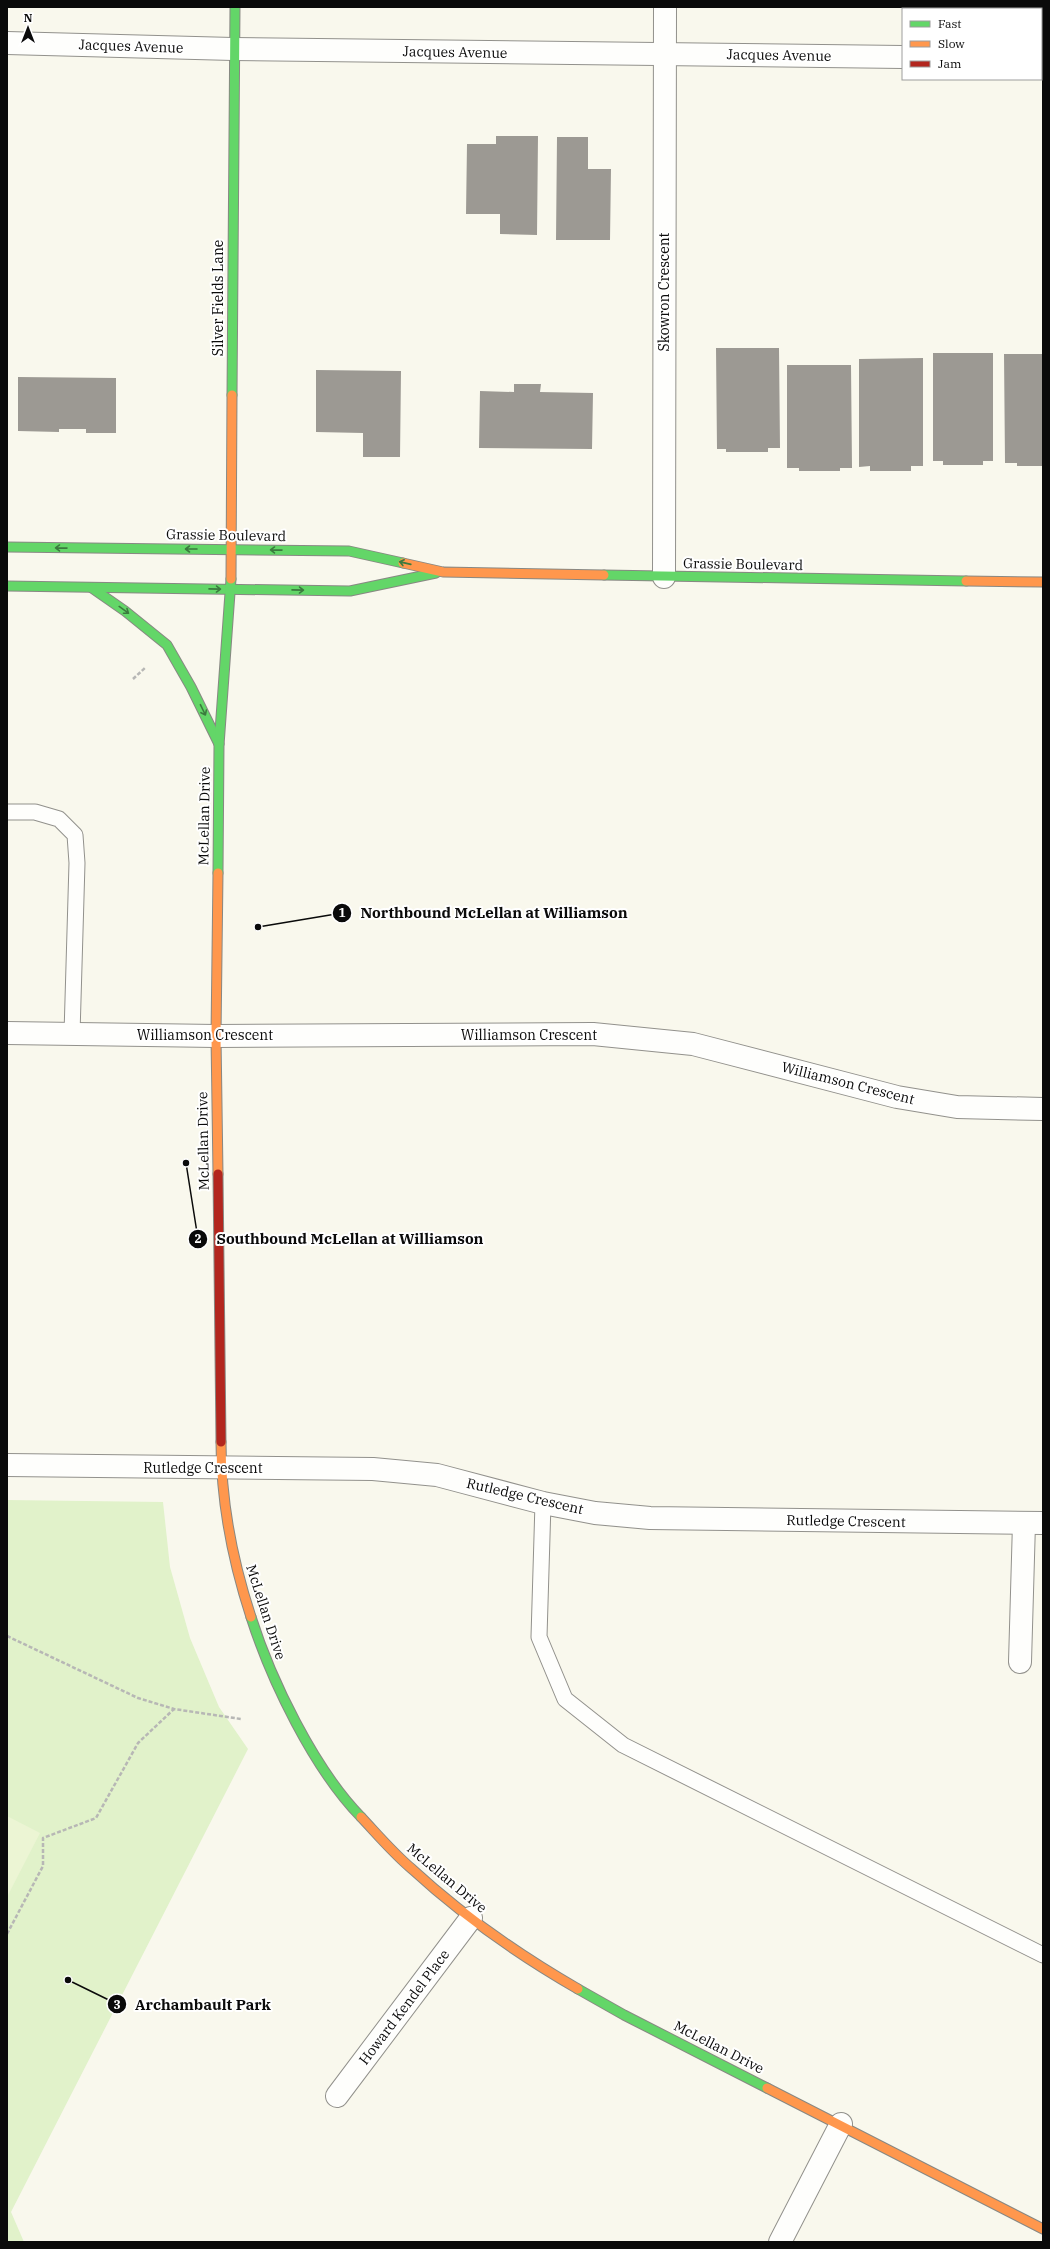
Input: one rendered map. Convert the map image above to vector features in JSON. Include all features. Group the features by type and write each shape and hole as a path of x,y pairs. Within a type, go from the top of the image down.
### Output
{"street":[{"name":"Silver Fields Lane","path":"231,589 233,49 235,7"},
{"name":"Skowron Crescent","path":"664,577 665,7"},
{"name":"Jacques Avenue","path":"7,43 233,49 902,57"},
{"name":"Grassie Boulevard","path":"7,548 349,551 443,572 664,577 1043,582"},
{"name":"Grassie Boulevard","path":"7,586 350,591 443,572"},
{"path":"92,588 125,610 167,645 191,687 219,745"},
{"name":"McLellan Drive","path":"231,589 219,745 216,1036 221,1469 227,1529 240,1588 260,1650 288,1708 319,1762 355,1811 411,1869 471,1918 545,1970 624,2015 841,2124 1043,2229"},
{"name":"Williamson Crescent","path":"7,1033 216,1036 593,1034 693,1044 897,1097 957,1107 1043,1109"},
{"name":"Rutledge Crescent","path":"7,1465 221,1469 373,1469 437,1475 543,1503 595,1513 650,1518 1033,1523"},
{"path":"1020,1662 1033,1523"},
{"name":"Howard Kendel Place","path":"337,2096 471,1918"},
{"path":"780,2242 841,2124"}],"lane":[{"path":"7,812 35,812 59,819 75,835 77,863 72,1034"},
{"path":"543,1503 539,1636 565,1699 623,1745 1043,1955"}],"path":[{"path":"133,679 151,662"},
{"path":"7,1636 138,1698 174,1709 240,1719"},
{"path":"7,1934 43,1866 43,1838 96,1818 138,1743 174,1709"}],"green space":[{"path":"7,1500 163,1502 170,1567 190,1638 219,1707 248,1749 11,2212 24,2242 7,2242"},
{"path":"7,1816 40,1833 7,1897"}],"building":[{"path":"496,136 538,136 537,235 500,234 500,214 466,214 467,144 496,144"},
{"path":"557,137 588,137 588,169 611,169 610,240 556,240"},
{"path":"716,348 779,348 780,448 768,448 768,452 726,452 726,449 717,449"},
{"path":"933,353 993,353 993,461 983,461 983,465 943,465 943,461 933,461"},
{"path":"1004,354 1043,354 1043,466 1017,466 1017,463 1005,463"},
{"path":"923,358 923,466 911,466 911,471 870,471 870,466 859,467 859,359"},
{"path":"787,365 851,365 852,468 840,468 840,471 799,471 799,468 787,468"},
{"path":"316,370 401,371 400,457 363,457 363,433 316,432"},
{"path":"18,377 116,378 116,433 86,433 86,429 59,429 59,432 18,431"},
{"path":"514,384 541,384 540,392 593,393 592,449 479,448 480,391 514,392"}],"traffic: fast":[{"path":"232,395 235,7"},
{"path":"7,547 349,551 403,563"},
{"path":"7,586 350,591 436,573"},
{"path":"604,575 966,581"},
{"path":"218,873 219,745 231,579"},
{"path":"92,588 125,611 167,645 191,687 219,744"},
{"path":"251,1617 270,1668 296,1723 327,1774 361,1817"},
{"path":"578,1989 624,2015 767,2088"}],"traffic: slow":[{"path":"231,579 232,395"},
{"path":"403,563 443,572 604,575"},
{"path":"966,581 1043,582"},
{"path":"218,873 216,1036 218,1174"},
{"path":"221,1442 225,1508 238,1574 251,1617"},
{"path":"361,1817 398,1857 471,1918 534,1962 578,1989"},
{"path":"767,2088 1043,2229"}],"traffic: jam":[{"path":"218,1174 221,1442"}],"place":[{"name":"Northbound McLellan at Williamson","path":"258,927"},
{"name":"Southbound McLellan at Williamson","path":"186,1163"},
{"name":"Archambault Park","path":"68,1980"}]}
